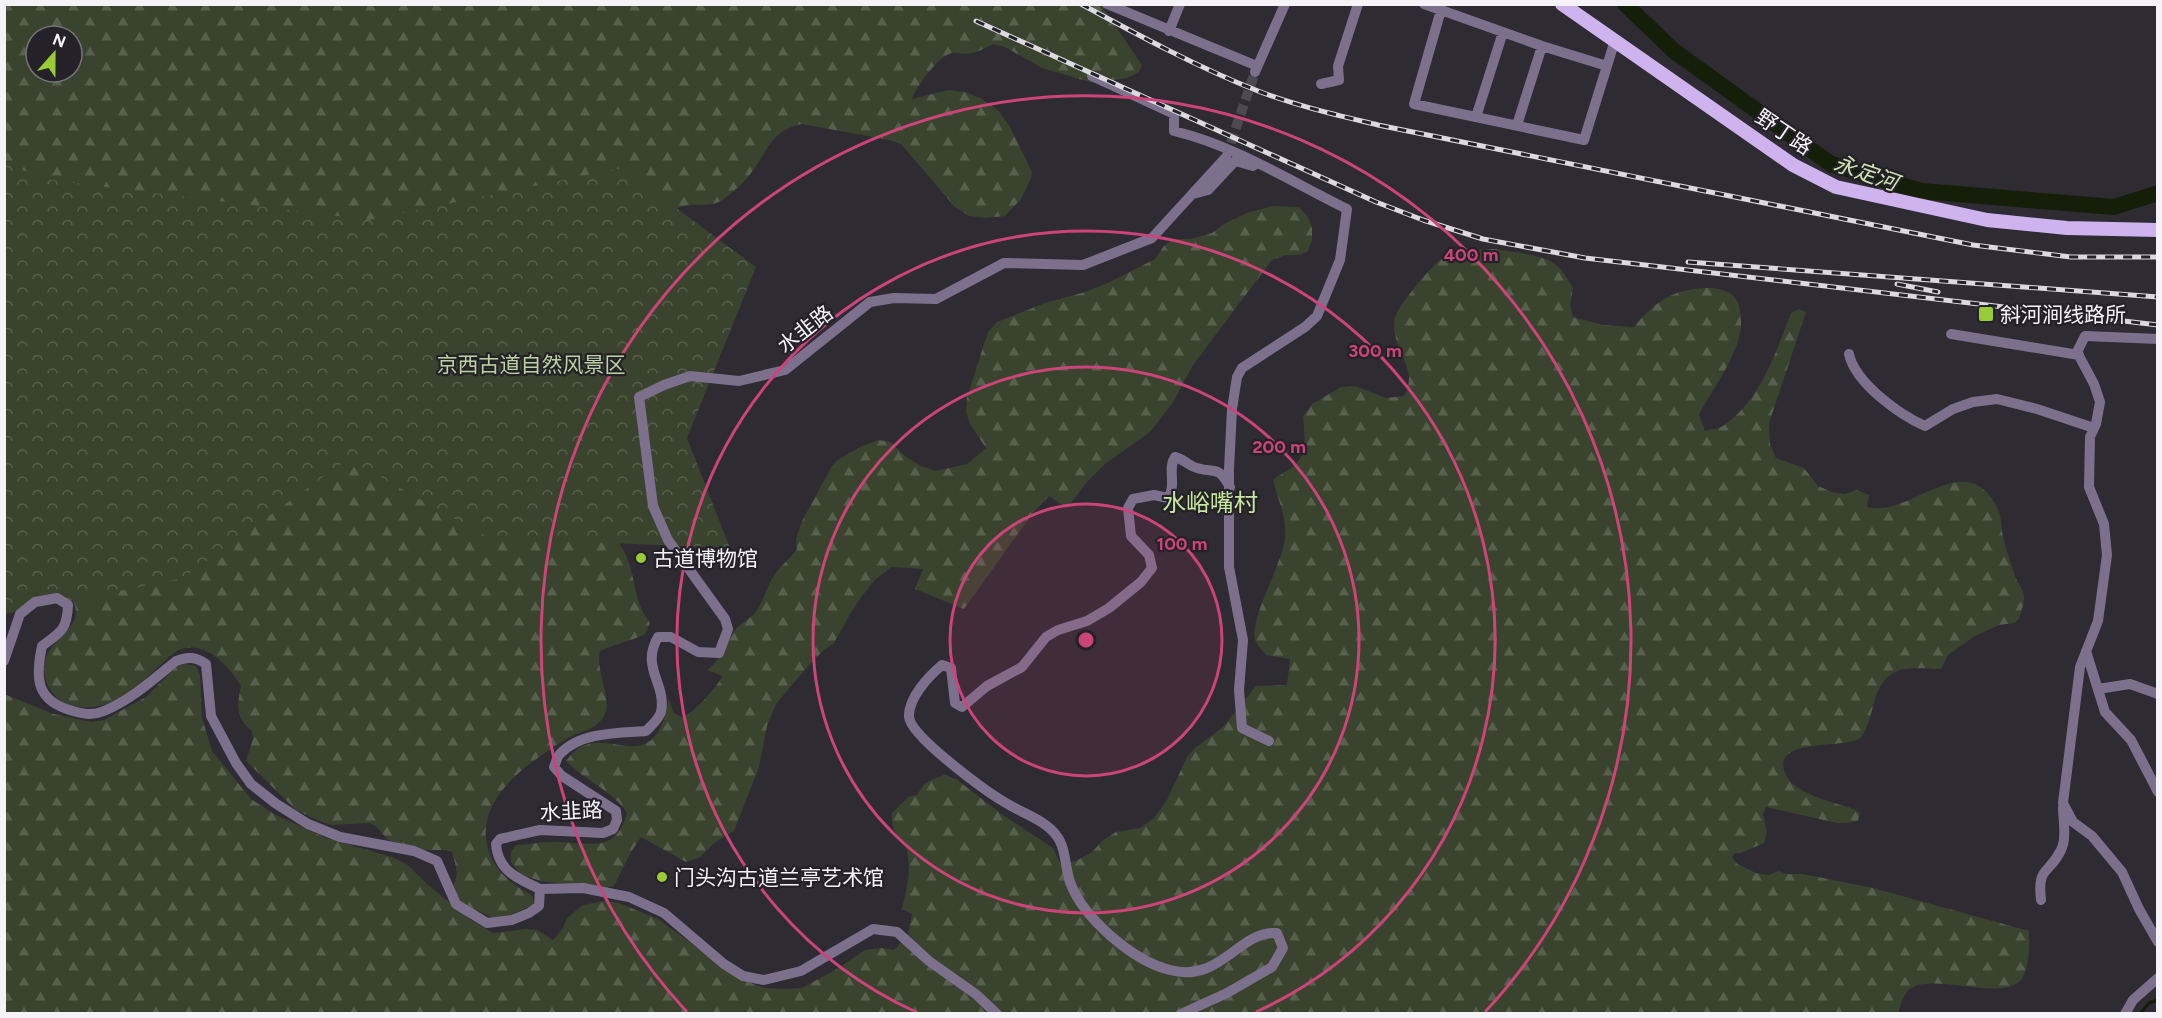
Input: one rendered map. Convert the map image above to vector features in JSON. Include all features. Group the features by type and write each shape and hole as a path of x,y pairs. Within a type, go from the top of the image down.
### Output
{"main road":[{"name":"野丁路","path":"1562,4 1793,165 1836,186 1987,220 2067,228 2157,230"}],"street":[{"path":"1107,4 1256,69 1285,4"},
{"path":"1169,32 1180,4"},
{"path":"1321,84 1339,80 1338,66 1358,4"},
{"path":"1424,4 1542,46 1607,66"},
{"path":"1441,10 1414,104 1584,140 1615,40"},
{"path":"1476,117 1503,32"},
{"path":"1517,125 1542,46"},
{"path":"1092,76 1174,114 1174,131 1193,135 1255,160 1347,208 1340,260 1317,316 1305,327 1242,368 1237,377 1232,408 1229,567 1243,640 1239,690 1242,728 1269,741"},
{"name":"水韭路","path":"540,889 514,878 501,864 496,853 496,844 500,840 540,830 603,833 613,828 617,820 616,811 562,776 554,766 559,754 582,740 604,733 646,731 654,722 660,714 661,701 651,664 652,648 658,637 671,637 698,652 719,653 728,629 724,616 668,540 653,506 639,397 690,376 739,381 785,370 870,302 894,298 936,299 1004,263 1083,265 1152,238 1226,157"},
{"path":"1193,194 1208,190 1234,161 1277,172"},
{"path":"1951,334 2079,356"},
{"path":"2041,900 2039,883 2042,874 2061,850 2064,841 2063,803 2080,667 2098,621 2107,555 2104,524 2089,486 2090,437 2100,402 2094,384 2077,352 2085,336 2157,339"},
{"path":"1849,354 1851,365 1866,382 1906,417 1925,426 1953,409 1973,402 1997,399 2037,409 2094,428"},
{"path":"1181,1014 1227,993 1272,967 1283,948 1277,933 1268,932 1202,971 1171,971 1150,963 1122,945 1078,899 1070,882 1056,834 1044,824 1005,803 938,752 913,728 909,717 910,708 926,678 942,665 951,668 955,703 962,707 987,686 1022,667 1046,637 1058,630 1087,621 1109,608 1141,582 1152,568 1149,555 1131,537 1128,508 1133,499 1154,495 1168,498 1173,491 1172,462 1175,457 1184,459 1195,468 1216,470 1222,474 1230,487"},
{"path":"4,661 20,614 35,602 57,598 68,605 67,623 56,636 42,646 38,663 40,686 47,699 58,707 87,715 102,712 124,701 176,661 184,657 197,658 206,664 211,716 236,764 251,784 275,804 308,824 340,837 414,851 437,861 456,903 487,923 512,920 529,913 539,906 540,889 583,888 629,897 664,913 724,964 743,976 764,980 801,971 873,929 897,932 929,961 978,995 997,1014"},
{"path":"2086,651 2105,712 2132,740 2157,792"},
{"path":"2098,689 2130,684 2157,694"},
{"path":"2063,803 2073,822 2092,836 2122,872 2157,942"},
{"path":"2125,1014 2133,1000 2157,978"}],"green space":[{"path":"4,5 1101,5 1142,65 1139,72 1127,78 1093,83 1042,68 1005,47 993,44 974,53 952,53 934,66 912,99 948,90 965,92 980,98 998,110 1010,127 1032,172 1021,199 1005,216 985,218 969,216 955,207 901,144 802,124 791,127 776,137 748,177 724,199 709,204 684,206 663,216 619,543 629,563 639,603 650,623 645,634 600,651 600,667 607,707 602,720 593,727 568,738 536,759 506,786 495,802 487,819 486,837 491,857 506,878 533,897 534,904 511,915 493,918 453,899 450,892 457,872 452,852 421,850 388,840 376,826 369,823 331,825 296,810 246,761 253,739 252,731 240,716 241,686 230,670 207,651 198,648 179,650 129,692 96,707 71,705 58,698 46,680 46,658 73,623 76,615 70,596 50,584 5,564"},
{"name":"京西古道自然风景区","path":"5,162 43,179 369,220 622,168 756,267 687,438 730,548 489,538 348,459 183,578 5,614"},
{"path":"1272,206 1299,207 1308,217 1312,228 1312,240 1308,251 1300,255 1286,255 1272,260 1193,365 1172,404 1150,432 1105,464 1067,508 1049,496 1032,514 964,609 915,589 923,569 891,567 875,580 850,614 834,643 808,666 776,704 767,726 759,767 734,831 714,843 699,858 686,862 641,837 614,886 604,888 541,881 521,875 511,862 511,852 516,845 554,842 592,844 609,840 616,835 627,813 614,798 566,761 577,749 589,744 637,746 647,743 659,730 669,699 673,712 683,718 705,699 723,676 707,670 720,656 736,629 754,614 773,577 797,549 796,539 802,521 832,466 839,459 862,446 879,440 890,442 905,456 921,466 936,471 967,464 986,448 970,424 966,412 967,397 988,332 997,322 1045,303 1085,292 1110,282 1155,259 1164,246 1174,239 1191,239 1212,233 1224,224 1247,213"},
{"path":"1495,249 1535,256 1556,265 1573,288 1570,305 1573,317 1603,325 1634,327 1649,310 1663,300 1674,294 1690,290 1709,288 1731,294 1738,303 1740,311 1740,334 1732,357 1699,415 1705,431 1719,428 1736,416 1757,390 1791,313 1799,309 1806,312 1769,423 1770,444 1776,458 1804,468 1818,486 1832,492 1845,494 1857,490 1869,495 1867,507 1884,508 1954,483 1970,483 1985,490 1998,509 2008,554 2016,579 2024,594 2019,619 2014,623 1999,625 1975,636 1948,655 1941,669 1913,668 1890,675 1883,682 1875,697 1867,725 1860,738 1811,746 1788,754 1783,763 1786,775 1791,782 1806,793 1854,809 1860,813 1858,821 1837,823 1766,807 1763,814 1767,832 1764,843 1741,853 1735,853 1732,857 1737,864 1756,873 1768,875 1779,871 1787,874 1803,874 1873,888 2029,931 2027,966 2023,977 2014,985 2001,988 1948,984 1917,986 1905,994 1898,1014 5,1013 4,694 54,714 91,722 104,720 146,697 177,666 185,664 196,666 200,675 202,718 212,751 251,799 274,814 326,838 392,857 408,865 428,885 471,920 493,933 537,930 553,940 563,928 567,918 583,905 605,901 619,903 658,919 732,973 753,984 765,988 802,988 837,969 865,950 881,948 894,950 908,934 912,914 902,909 909,866 905,847 893,828 892,813 908,797 917,795 924,784 945,775 956,779 1000,813 1053,848 1060,863 1076,861 1092,852 1103,840 1116,832 1140,828 1154,818 1167,800 1187,757 1223,727 1256,686 1287,685 1290,659 1266,655 1255,640 1254,631 1285,538 1283,516 1273,480 1295,465 1303,453 1303,416 1312,404 1341,387 1355,386 1386,398 1404,396 1408,387 1408,370 1395,336 1394,322 1406,298 1441,259 1461,252"}],"waterway":[{"name":"永定河","path":"1625,4 1674,51 1831,164 1921,191 2114,207 2158,193"},
{"path":"2140,1014 2149,1003 2158,1000"}],"tunnel":[{"path":"1226,157 1255,72"}],"railway":[{"path":"1081,4 1146,39 1235,82 1302,106 1378,125 1973,245 2071,257 2158,257"},
{"path":"976,21 1376,202 1483,239 1585,258 2158,325"},
{"path":"1688,262 2158,297"},
{"path":"1897,284 1938,292"}],"place":[{"name":"斜河涧线路所","path":"1986,314"},
{"name":"古道博物馆","path":"641,558"},
{"name":"门头沟古道兰亭艺术馆","path":"662,877"}],"district":[{"name":"水峪嘴村","path":"1210,502"}]}
